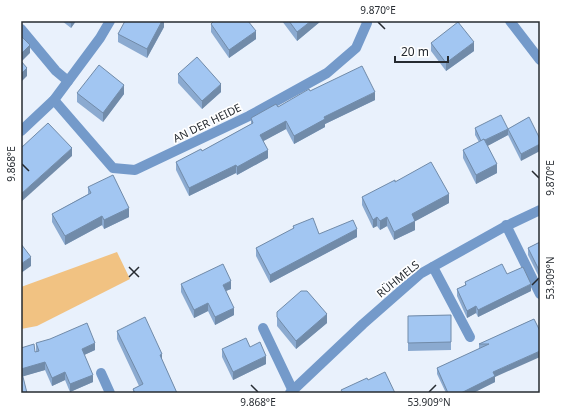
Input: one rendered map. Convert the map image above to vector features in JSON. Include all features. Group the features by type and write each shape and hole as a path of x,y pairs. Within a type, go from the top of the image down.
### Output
{"street":[{"path":"21,131 54,100 100,38 110,21"},
{"name":"AN DER HEIDE","path":"54,100 113,168 135,170 249,116 327,73 356,48 367,23 366,21"},
{"path":"510,21 540,60"},
{"path":"21,29 56,71 68,81"},
{"name":"RÜHMELS","path":"292,392 363,324 420,274 506,225 540,210"},
{"path":"506,225 540,294"},
{"path":"433,267 470,337"},
{"path":"263,328 292,392"},
{"path":"101,373 110,393"}],"shaded area":[{"path":"117,252 130,279 37,326 21,329 21,287"}],"building":[{"path":"125,21 162,21 147,49 118,34"},
{"path":"214,21 248,21 256,31 229,50 211,24"},
{"path":"289,21 311,21 297,32"},
{"path":"458,22 474,42 446,63 431,43"},
{"path":"21,36 30,45 21,54"},
{"path":"197,57 221,84 202,101 178,74"},
{"path":"21,61 27,68 21,74"},
{"path":"99,65 124,85 103,113 77,93"},
{"path":"362,66 375,92 324,117 325,119 294,136 286,121 260,135 268,150 237,167 236,165 189,188 176,162 201,149 202,151 253,123 251,118 276,104 278,107 309,89 310,91"},
{"path":"501,115 508,129 481,141 475,128"},
{"path":"529,117 540,139 540,144 521,154 508,129"},
{"path":"48,123 72,148 21,194 21,148"},
{"path":"484,139 497,164 476,175 463,150"},
{"path":"431,162 449,194 412,214 415,221 394,232 387,217 380,221 377,217 373,220 362,197 395,180 395,182"},
{"path":"113,175 129,208 104,220 102,216 65,236 52,214 91,193 88,187"},
{"path":"313,218 319,234 353,220 357,229 270,275 256,248 294,228 293,226"},
{"path":"540,242 540,272 528,248"},
{"path":"21,244 31,257 21,264"},
{"path":"223,264 231,281 223,285 234,308 215,317 208,303 194,310 181,284"},
{"path":"502,264 507,274 523,267 531,284 478,310 476,306 467,311 457,289 466,285 465,282"},
{"path":"301,291 307,291 327,314 296,341 277,317 277,312"},
{"path":"451,315 451,342 408,343 408,316"},
{"path":"145,317 162,354 160,355 177,393 135,393 133,389 143,384 117,331"},
{"path":"534,319 540,331 540,351 493,372 495,376 461,393 448,393 437,368 489,344 479,344"},
{"path":"87,323 95,343 82,349 93,375 70,384 65,372 52,378 45,362 21,369 21,348 34,344 35,352 39,351 36,343 50,339"},
{"path":"246,338 250,347 260,342 266,356 233,372 222,349"},
{"path":"21,369 27,393 21,393"},
{"path":"385,372 395,393 343,393 341,390 367,378 368,380"}]}
